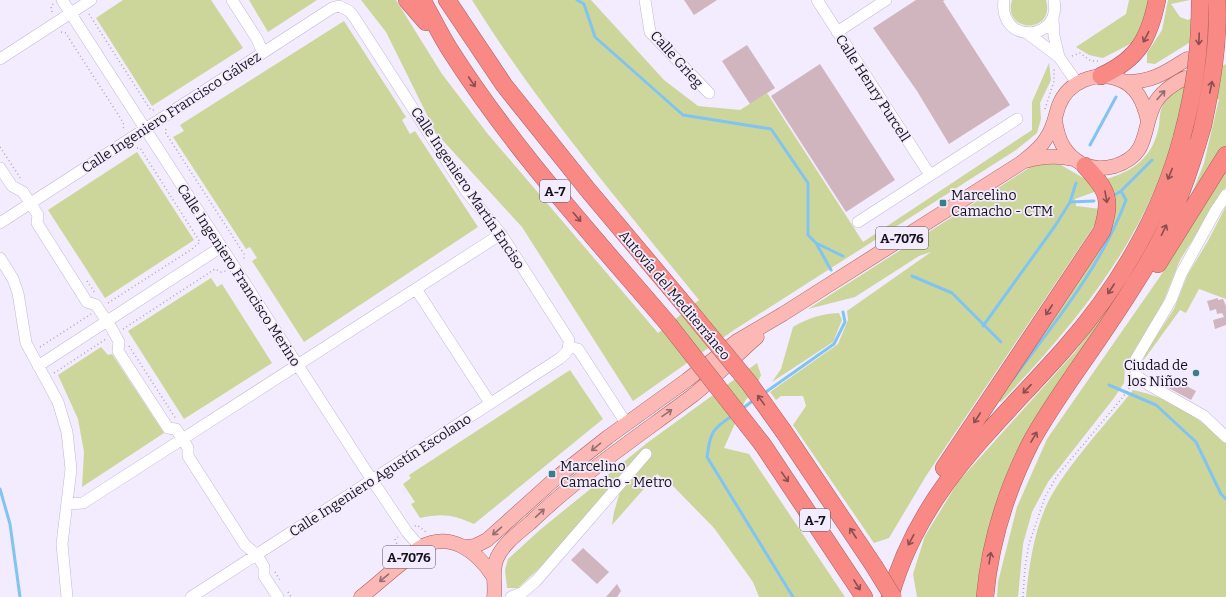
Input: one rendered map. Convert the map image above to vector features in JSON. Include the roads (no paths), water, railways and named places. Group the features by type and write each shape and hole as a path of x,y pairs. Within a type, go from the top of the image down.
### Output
{"highway":[{"path":"407,0 450,50"},
{"name":"Autovía del Mediterráneo","path":"422,0 450,50 478,91 545,179 669,324 763,445 864,597"},
{"name":"Autovía del Mediterráneo","path":"447,0 504,85 588,190 749,383 784,432 874,566 893,597"},
{"path":"461,0 588,190"},
{"path":"1101,76 1116,69 1140,48 1150,30 1157,0"},
{"path":"890,597 896,575 907,548 930,505 948,478 982,437 1066,347 1106,296 1127,264 1155,212 1175,164 1196,78 1199,48 1200,0"},
{"path":"985,597 993,540 1005,501 1016,473 1032,441 1051,409 1109,324 1151,258 1182,192 1203,125 1213,79 1218,0"},
{"path":"1109,324 1133,302 1226,154"},
{"path":"930,505 941,474 1102,231 1108,210 1106,192 1079,162"}],"main road":[{"name":"A-7076","path":"1125,82 1141,82 1156,78 1187,59"},
{"name":"A-7076","path":"466,547 475,546 487,540 556,478 626,423 687,380 737,341 783,314 1021,162 1039,148 1048,137 1055,120 1058,106 1063,97 1077,83 1089,78 1101,76 1117,78 1135,90 1145,104 1148,121 1147,133 1134,156 1122,164 1110,168 1100,168 1053,156 1021,162"},
{"name":"A-7076","path":"1148,121 1155,103 1162,94 1172,85 1185,78"},
{"name":"A-7076","path":"1055,120 1057,135 1064,149 1079,162"},
{"name":"A-7076","path":"494,596 493,576 496,558 508,543 547,506 635,436 693,395 783,314"},
{"name":"A-7076","path":"361,597 420,547 435,542 454,543 466,547 481,560 493,576"}],"street":[{"path":"232,0 257,39 263,52"},
{"name":"Calle Grieg","path":"645,0 650,32 709,93"},
{"name":"Calle Henry Purcell","path":"817,0 930,175"},
{"path":"837,32 886,0"},
{"path":"1004,0 1003,8 1005,17 1009,24 1016,30 1027,33 1059,57 1077,83"},
{"path":"1054,0 1054,36 1059,57"},
{"name":"Calle Ingeniero Francisco Merino","path":"58,2 70,13 372,480 407,532 420,547"},
{"path":"0,58 87,3"},
{"name":"Calle Ingeniero Francisco Gálvez","path":"0,223 332,8 339,6 344,7"},
{"name":"Calle Ingeniero Martín Enciso","path":"344,7 354,17 466,191 501,234 569,340 568,350"},
{"path":"1027,33 1041,30 1048,25 1053,18"},
{"path":"858,222 1017,119"},
{"path":"0,168 12,186 23,192 32,201 38,215 37,223 87,302 101,308 107,321 117,332 120,342 118,350 168,428 176,429 185,438 188,448 188,456 245,545 259,553 264,567 264,576 283,594"},
{"path":"1226,196 1216,210 1181,274 1171,300 1136,359 1136,375 1154,388 1204,416 1226,437"},
{"path":"66,504 83,503 501,234"},
{"path":"38,366 221,246"},
{"path":"0,258 13,279 18,293 26,343 30,353 58,402 68,438 71,469 62,544 67,597"},
{"path":"416,289 490,404"},
{"path":"568,350 578,349 626,423"},
{"name":"Calle Ingeniero Agustín Escolano","path":"192,597 490,404 568,350"},
{"path":"494,596 510,597 523,592 536,581 646,454"}],"waterway":[{"path":"577,0 584,4 595,37 683,115 771,129 808,183 808,235 816,243 843,256"},
{"path":"1090,145 1116,97"},
{"path":"1113,196 1121,191 1152,160"},
{"path":"983,326 1055,226 1070,202 1076,183"},
{"path":"1013,379 1061,315 1104,248 1116,225 1126,200 1121,191"},
{"path":"1070,202 1094,201"},
{"path":"816,243 831,270"},
{"path":"912,276 952,293 1001,342"},
{"path":"763,394 834,344 845,322 843,312"},
{"path":"1109,385 1156,405 1196,442 1221,494 1226,499"},
{"path":"742,409 755,399"},
{"path":"732,416 713,432 709,442 707,457 793,597"},
{"path":"0,489 10,524 20,597"}],"place":[{"name":"Marcelino Camacho - CTM","path":"943,203"},
{"name":"Ciudad de los Niños","path":"1196,373"},
{"name":"Marcelino Camacho - Metro","path":"552,474"}]}
